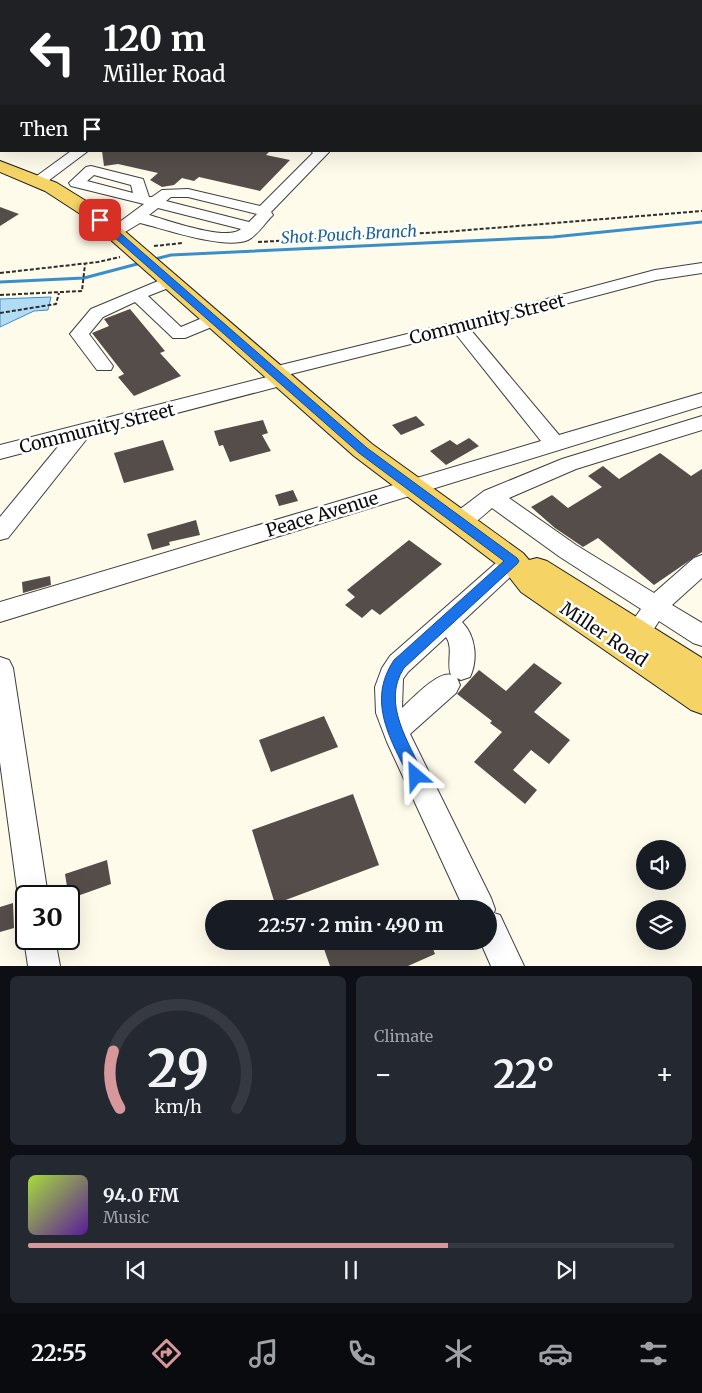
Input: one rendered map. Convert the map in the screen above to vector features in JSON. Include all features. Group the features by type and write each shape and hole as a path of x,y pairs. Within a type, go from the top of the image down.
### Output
{"main road":[{"name":"Miller Road","path":"0,166 39,181 77,203 111,229 363,450 513,561 531,584 631,640 702,674"},
{"name":"Miller Road","path":"631,640 702,700"}],"street":[{"path":"39,181 80,152"},
{"path":"263,211 322,152"},
{"path":"68,160 91,166 91,170"},
{"path":"91,170 138,182 155,198"},
{"path":"91,170 76,183 155,198 252,235"},
{"path":"111,229 155,198 188,193 263,211"},
{"path":"111,229 125,227 155,198"},
{"path":"137,217 218,238 252,235 265,216 263,211"},
{"path":"104,366 79,334 97,313 137,295 148,261"},
{"name":"Community Street","path":"0,452 82,432 277,376 655,275 702,268"},
{"path":"137,295 179,334 213,320"},
{"path":"459,327 554,443"},
{"name":"Peace Avenue","path":"0,612 410,486 702,399"},
{"path":"459,522 492,498 569,464 702,423"},
{"path":"0,532 82,432"},
{"path":"492,498 568,551 702,636"},
{"path":"476,900 396,730 388,704 388,687 391,676 399,664 513,561"},
{"path":"631,640 656,608 701,566"},
{"path":"396,730 454,677 462,642 457,629 445,622"},
{"path":"0,668 31,885"},
{"path":"497,943 508,966"},
{"path":"42,950 44,966"}],"path":[{"path":"252,235 444,232 702,210"},
{"path":"0,273 85,264 148,261 185,243"},
{"path":"0,294 82,292 85,264"},
{"path":"0,313 23,310 35,305 56,304 59,292"}],"water":[{"path":"51,297 48,310 34,311 0,327 0,299"}],"building":[{"path":"102,152 269,152 266,155 290,160 260,191 199,177 194,181 182,178 174,185 162,187 150,180 158,173 118,164 104,166"},
{"path":"0,207 19,214 0,226"},
{"path":"130,309 165,351 160,353 181,376 134,396 118,377 124,374 92,333 109,326 104,319"},
{"path":"416,416 425,425 401,435 392,425"},
{"path":"263,420 268,433 262,435 271,451 230,462 223,445 219,446 214,431"},
{"path":"469,438 479,446 446,465 430,451 450,440 457,445"},
{"path":"163,440 174,470 124,483 114,453"},
{"path":"660,453 691,476 702,469 702,552 654,585 598,538 583,547 555,528 531,507 552,495 568,508 602,487 588,476 603,466 619,479"},
{"path":"293,490 298,501 279,506 275,495"},
{"path":"196,520 200,535 169,542 170,545 152,550 147,534"},
{"path":"409,540 442,564 380,615 372,609 362,618 345,605 355,597 347,590"},
{"path":"50,576 51,585 23,593 22,582"},
{"path":"534,663 562,683 534,712 570,740 549,764 531,750 513,770 537,790 525,804 474,762 502,732 490,723 492,721 457,694 479,670 506,691"},
{"path":"324,716 338,747 271,772 259,740"},
{"path":"353,794 379,865 286,900 274,900 252,830"},
{"path":"107,860 111,884 80,895 80,885 67,885 65,874"},
{"path":"13,903 14,928 0,932 0,907"},
{"path":"324,950 433,950 435,954 408,966 330,966"}],"waterway":[{"name":"Shot Pouch Branch","path":"151,260 171,255 553,237 702,222"},
{"name":"Shot Pouch Branch","path":"0,282 84,278 141,263"}],"route":[{"path":"100,220 363,450 513,561 399,664 391,676 388,687 389,713 416,776"}]}
